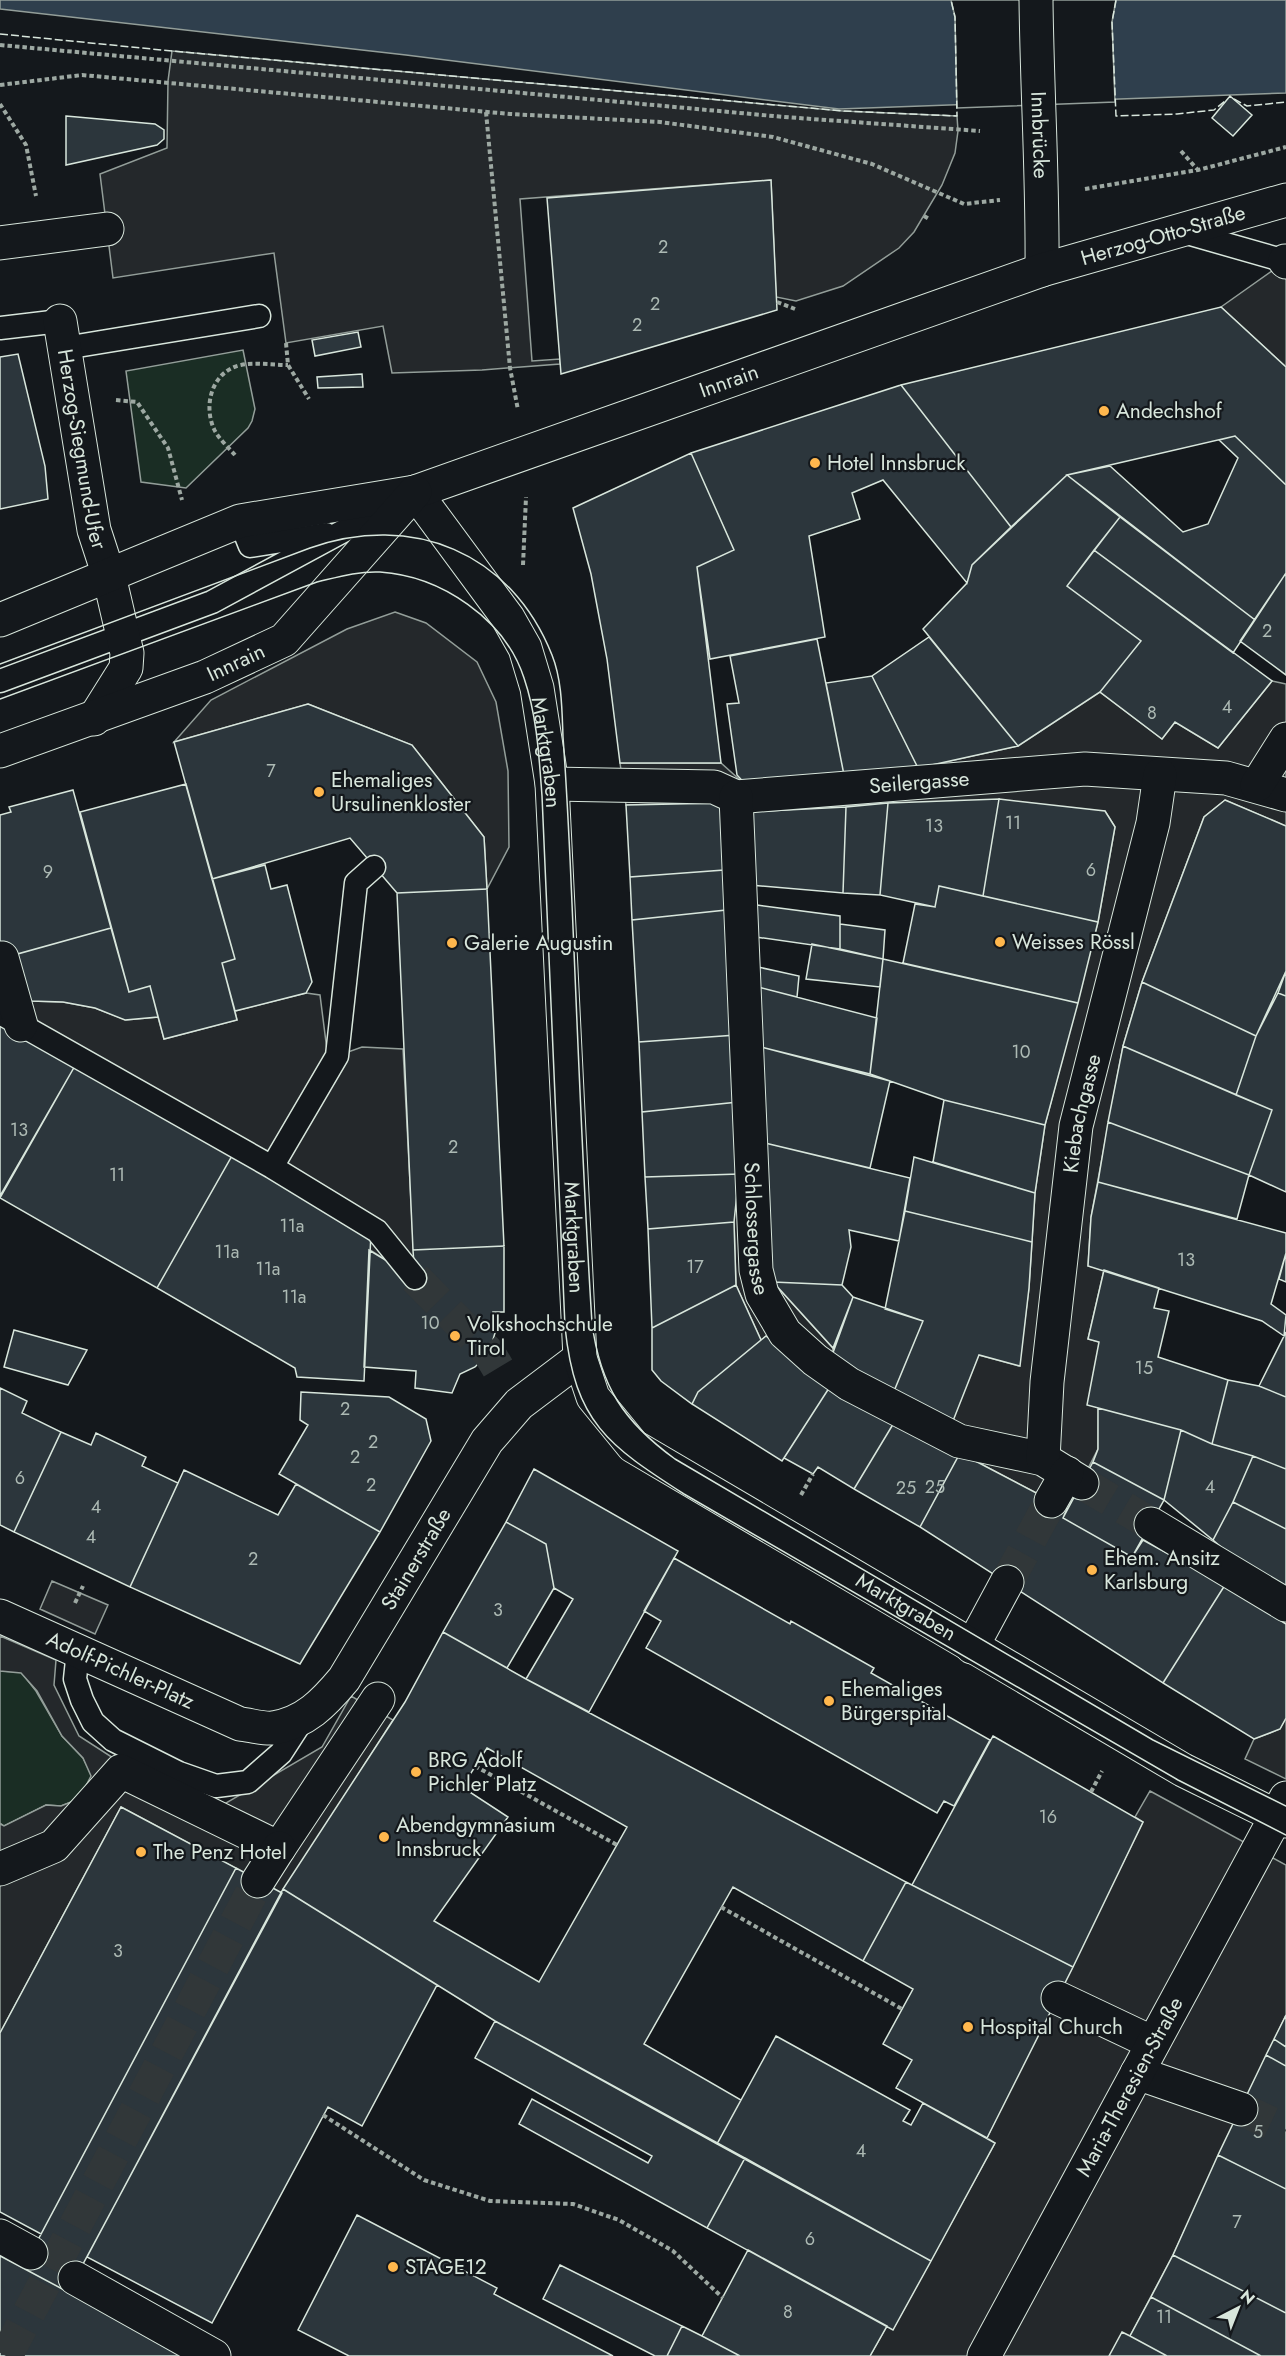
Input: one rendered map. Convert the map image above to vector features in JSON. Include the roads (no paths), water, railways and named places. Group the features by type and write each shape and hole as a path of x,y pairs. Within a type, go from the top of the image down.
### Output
{"street":[{"name":"Innbrücke","path":"1036,0 1038,117 1043,196 1042,270"},
{"name":"Herzog-Otto-Straße","path":"1042,270 1286,200"},
{"path":"0,243 107,228"},
{"name":"Innrain","path":"0,620 240,521 415,492 1042,270"},
{"name":"Herzog-Siegmund-Ufer","path":"63,334 94,530 109,576 127,652 126,668 94,719"},
{"name":"Innrain","path":"0,751 94,719 205,677 284,640 415,492"},
{"name":"Marktgraben","path":"415,492 508,618 525,648 537,688 552,784 580,1358 593,1397 633,1446 1184,1770 1282,1812"},
{"path":"1271,790 1286,739"},
{"name":"Seilergasse","path":"552,784 714,788 736,797 1085,769 1226,778 1271,790"},
{"name":"Kiebachgasse","path":"1064,1471 1047,1382 1076,1126 1152,823 1160,775"},
{"name":"Schlossergasse","path":"736,797 756,1270 762,1294 785,1333 815,1360 849,1384 959,1442 1064,1471"},
{"path":"2,958 11,1019"},
{"name":"Stainerstraße","path":"240,1724 271,1728 303,1719 322,1705 344,1679 487,1441 519,1404 580,1358"},
{"path":"1051,1501 1064,1471"},
{"path":"1151,1524 1286,1605"},
{"path":"972,1647 1007,1582"},
{"name":"Adolf-Pichler-Platz","path":"0,1616 240,1724"},
{"path":"258,1881 378,1699"},
{"path":"0,1869 54,1846 121,1772 279,1848"},
{"name":"Maria-Theresien-Straße","path":"984,2356 1282,1812"},
{"path":"1058,1998 1154,2043"},
{"path":"1137,2073 1241,2109"},
{"path":"0,2236 31,2253"},
{"path":"75,2278 214,2356"}],"lane":[{"path":"1179,230 1286,261"},
{"path":"0,328 63,334 258,316"},
{"path":"0,681 212,603 415,492"},
{"path":"240,521 250,546 344,531"},
{"path":"272,1167 337,1056 356,883 374,867"},
{"path":"11,1019 272,1167 376,1231 415,1278"},
{"path":"78,1651 75,1679 93,1722 113,1740 179,1773 216,1786 248,1782 280,1753 303,1719"}],"water":[{"path":"0,0 1286,0 1286,93 839,109 406,55 0,9"}],"tunnel":[{"path":"415,1278 489,1353 498,1368"},
{"path":"1082,1483 1151,1524"},
{"path":"1007,1582 1051,1501"},
{"path":"6,2356 258,1881"},
{"path":"1241,2109 1286,2130"}],"tram line":[{"path":"0,664 310,548 348,538 385,535 421,539 454,549 484,566 511,590 534,619 552,655 560,685 592,1323 601,1366 617,1401 642,1431 675,1459 1153,1740 1286,1806"},
{"path":"0,699 317,582 340,576 372,572 403,575 426,582 468,604 502,637 515,657 528,692 537,736 542,796 565,1327 577,1387 587,1409 616,1445 657,1477 684,1494 1178,1780 1286,1835"}],"place":[{"name":"Andechshof","path":"1104,411"},
{"name":"Hotel Innsbruck","path":"815,463"},
{"name":"Ehemaliges Ursulinenkloster","path":"319,792"},
{"name":"Weisses Rössl","path":"1000,942"},
{"name":"Galerie Augustin","path":"452,943"},
{"name":"Volkshochschule Tirol","path":"455,1336"},
{"name":"Ehem. Ansitz Karlsburg","path":"1092,1570"},
{"name":"Ehemaliges Bürgerspital","path":"829,1701"},
{"name":"BRG Adolf Pichler Platz","path":"416,1772"},
{"name":"Abendgymnasium Innsbruck","path":"384,1837"},
{"name":"The Penz Hotel","path":"141,1852"},
{"name":"Hospital Church","path":"968,2027"},
{"name":"STAGE12","path":"393,2267"}]}
